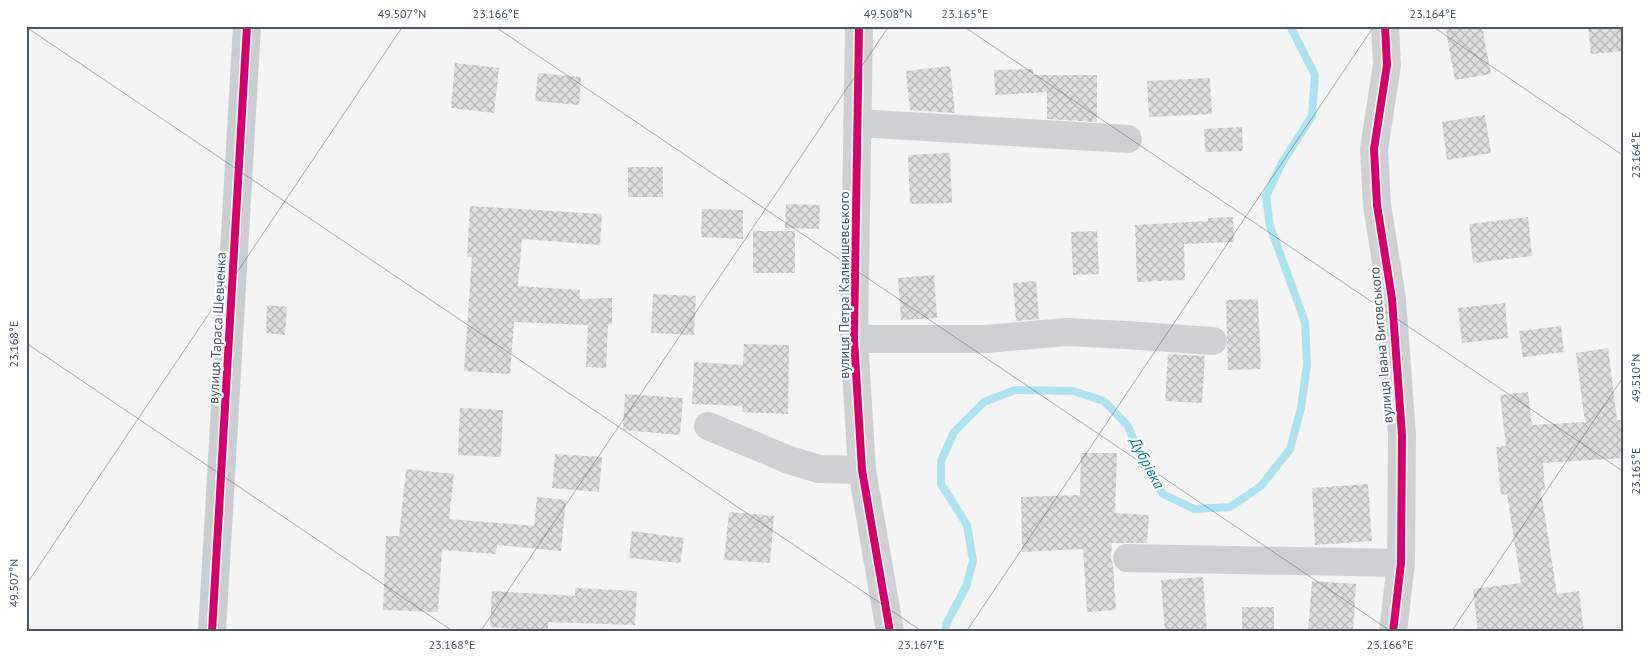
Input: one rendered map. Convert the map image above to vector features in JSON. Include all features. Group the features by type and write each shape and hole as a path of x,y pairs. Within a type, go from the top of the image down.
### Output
{"main road":[{"name":"вулиця Тараса Шевченка","path":"212,632 247,26"}],"street":[{"name":"вулиця Петра Калнишевського","path":"859,26 854,339 862,470 890,632"},
{"name":"вулиця Івана Виговського","path":"1385,26 1387,65 1374,148 1377,206 1392,299 1402,435 1401,563 1393,632"},
{"path":"858,123 1128,140"},
{"path":"854,339 986,339 1066,332 1126,334 1213,341"},
{"path":"708,426 789,460 819,469 862,470"},
{"path":"1127,558 1401,563"}],"building":[{"path":"1445,26 1482,26 1491,74 1455,80"},
{"path":"1588,26 1624,26 1624,51 1591,54"},
{"path":"455,63 499,68 494,113 451,108"},
{"path":"950,66 955,113 910,110 906,71"},
{"path":"1033,69 1033,75 1097,75 1097,122 1047,119 1047,92 995,95 994,70"},
{"path":"538,73 581,77 579,105 535,101"},
{"path":"1210,78 1212,114 1149,117 1147,81"},
{"path":"1485,115 1491,153 1447,160 1442,122"},
{"path":"1242,127 1243,151 1205,152 1204,129"},
{"path":"950,153 952,203 910,204 908,155"},
{"path":"628,167 663,167 663,197 628,197"},
{"path":"786,204 820,205 819,229 785,228"},
{"path":"470,206 602,214 600,245 522,239 518,286 580,290 580,299 612,298 612,324 608,325 606,368 586,367 588,325 514,322 510,374 464,371 472,257 467,257"},
{"path":"702,209 743,210 743,239 701,237"},
{"path":"1233,217 1234,242 1184,244 1185,280 1137,282 1135,225 1208,221 1208,218"},
{"path":"1528,217 1532,256 1473,263 1469,224"},
{"path":"753,231 795,231 795,273 753,273"},
{"path":"1097,231 1099,274 1073,275 1071,232"},
{"path":"934,275 937,318 901,320 898,278"},
{"path":"1036,281 1039,319 1016,321 1013,283"},
{"path":"653,294 696,296 694,335 651,333"},
{"path":"1258,299 1261,369 1228,370 1226,300"},
{"path":"1505,303 1508,338 1462,343 1458,308"},
{"path":"267,305 287,307 285,335 266,333"},
{"path":"1561,326 1564,352 1523,357 1519,331"},
{"path":"744,344 789,345 788,414 742,412 742,406 692,404 694,362 743,365"},
{"path":"1608,348 1617,420 1624,420 1624,458 1543,463 1545,490 1541,491 1557,594 1579,591 1584,632 1478,632 1473,589 1521,583 1507,494 1501,495 1496,447 1506,446 1500,395 1528,392 1532,425 1585,422 1576,353"},
{"path":"1168,354 1205,356 1202,403 1165,401"},
{"path":"625,394 683,398 680,435 623,430"},
{"path":"460,408 503,410 501,457 458,455"},
{"path":"1081,453 1117,453 1115,513 1149,515 1147,543 1112,543 1111,558 1116,610 1087,612 1083,549 1022,552 1021,497 1080,495"},
{"path":"555,454 602,457 599,492 552,488"},
{"path":"406,469 454,474 449,519 534,526 537,497 566,500 561,551 497,545 496,554 442,550 438,612 383,610 386,536 399,536"},
{"path":"1368,484 1372,541 1315,545 1312,488"},
{"path":"729,512 774,516 770,563 724,560"},
{"path":"632,531 684,538 680,563 629,558"},
{"path":"1203,577 1207,632 1165,632 1161,580"},
{"path":"1312,581 1356,584 1353,632 1308,632"},
{"path":"575,588 637,591 635,625 548,622 548,631 490,627 492,591 575,596"},
{"path":"1242,607 1274,607 1274,632 1242,632"}],"waterway":[{"name":"Дубрівка","path":"945,632 946,624 966,587 973,561 967,525 941,484 941,461 954,432 984,402 1015,390 1073,391 1104,401 1128,426 1144,465 1163,494 1194,509 1230,507 1261,486 1290,449 1301,408 1307,364 1305,322 1270,226 1266,196 1282,163 1312,116 1315,75 1290,26"}],"cycle path":[{"path":"212,632 247,26"},
{"path":"859,26 854,339 862,470 890,632"},
{"path":"1385,26 1387,65 1374,149 1377,205 1392,299 1402,435 1401,563 1393,632"}]}
